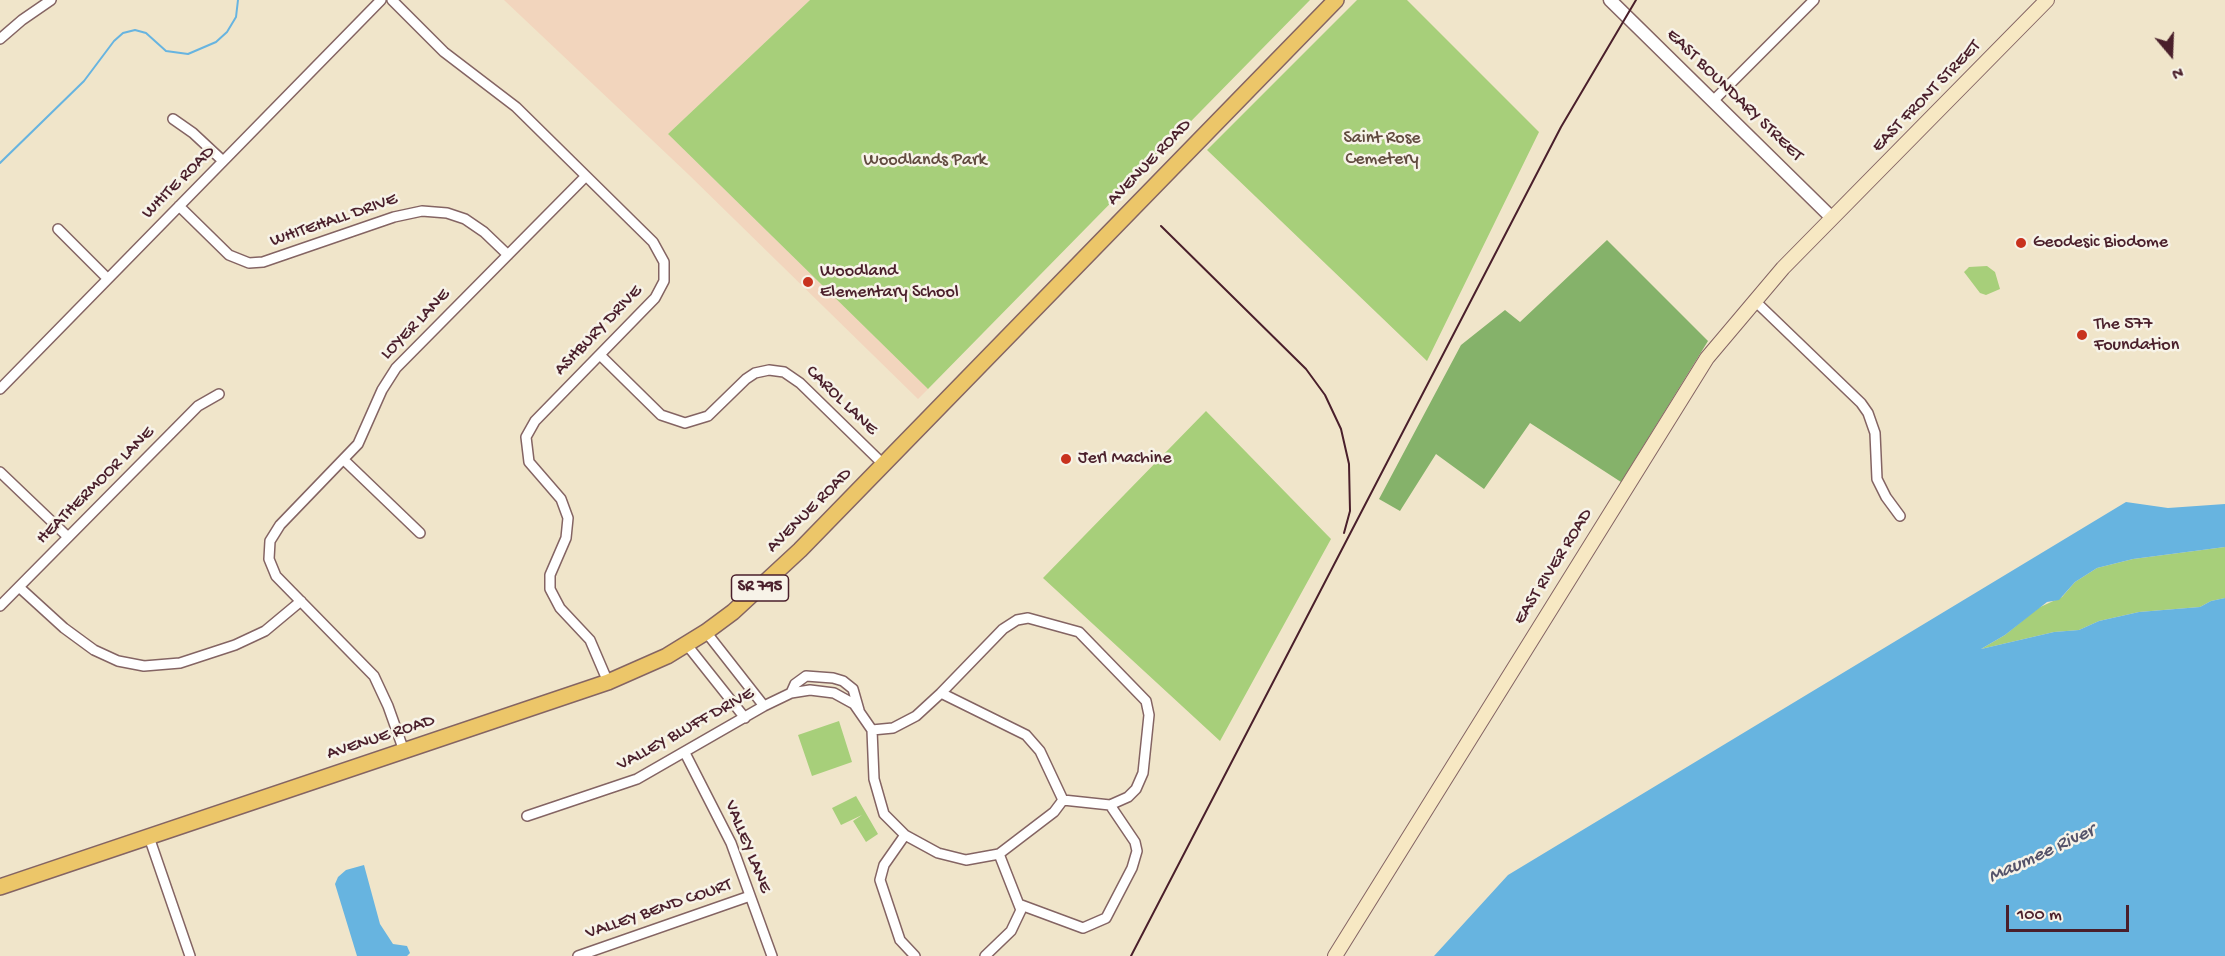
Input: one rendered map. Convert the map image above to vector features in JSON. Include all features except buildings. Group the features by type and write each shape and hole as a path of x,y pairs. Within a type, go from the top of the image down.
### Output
{"main road":[{"name":"AVENUE ROAD","path":"0,887 608,682 687,645 772,577 1336,0"},
{"name":"EAST FRONT STREET","path":"1832,218 2047,0"},
{"name":"EAST RIVER ROAD","path":"1335,956 1686,389 1754,300 1832,218"}],"street":[{"path":"0,39 51,0"},
{"name":"WHITE ROAD","path":"0,389 381,0"},
{"name":"ASHBURY DRIVE","path":"392,0 444,52 516,107 653,242 662,256 665,268 664,281 659,293 535,421 528,432 525,444 529,462 561,499 568,518 566,538 550,575 553,596 590,640 608,682"},
{"name":"EAST BOUNDARY STREET","path":"1610,0 1832,218"},
{"path":"1713,101 1814,0"},
{"path":"173,119 193,133 223,162"},
{"name":"LOYER LANE","path":"404,751 388,706 374,676 272,571 269,559 270,541 280,525 358,444 382,390 396,368 586,176"},
{"name":"WHITEHALL DRIVE","path":"179,206 229,255 249,263 263,262 394,217 422,211 447,213 465,219 508,255"},
{"path":"58,229 107,278"},
{"path":"1754,300 1868,412 1875,434 1877,479 1886,497 1900,516"},
{"name":"CAROL LANE","path":"600,355 661,415 685,423 708,416 755,373 770,370 784,372 800,383 884,464"},
{"name":"HEATHERMOOR LANE","path":"0,606 198,406 219,394"},
{"path":"344,460 420,533"},
{"path":"0,472 68,537"},
{"path":"19,587 64,628 94,650 118,661 144,666 180,663 236,645 265,631 301,602"},
{"path":"1028,618 1079,632 1146,701 1148,707 1141,781 1128,797 1110,805 1063,800 1054,812 999,854 976,860 955,858 938,853 905,835 884,814 874,779 872,730 892,728 916,716 1003,629 1017,620 1028,618"},
{"path":"706,632 764,706"},
{"path":"687,645 745,718"},
{"name":"VALLEY BLUFF DRIVE","path":"791,693 795,684 806,676 843,681 853,689 859,710 872,730"},
{"name":"VALLEY BLUFF DRIVE","path":"527,816 638,779 764,706 791,693 810,690 834,693 859,710"},
{"path":"941,693 1026,735 1040,751 1063,800"},
{"name":"VALLEY LANE","path":"685,753 720,819 772,956"},
{"path":"1021,905 1083,928 1106,918 1132,868 1137,851 1135,842 1110,805"},
{"path":"905,835 884,865 880,880 900,940 915,956"},
{"path":"150,837 190,956"},
{"path":"984,956 1011,931 1020,915 1021,905 999,854"},
{"name":"VALLEY BEND COURT","path":"578,956 750,896"}],"shaded area":[{"name":"Woodland Elementary School","path":"504,0 810,0 668,134 928,389 918,399 688,174"}],"green space":[{"name":"Woodlands Park","path":"810,0 1310,0 928,389 668,134"},
{"name":"Saint Rose Cemetery","path":"1357,0 1407,0 1539,132 1427,361 1207,150"},
{"path":"1607,240 1708,341 1621,482 1530,423 1484,489 1436,454 1400,511 1379,499 1461,345 1505,310 1520,322"},
{"path":"1987,266 1995,272 2000,289 1986,295 1980,293 1964,272 1969,267"},
{"path":"1206,411 1331,539 1220,741 1043,578"},
{"path":"2225,547 2225,598 2211,601 2200,607 2139,612 2099,621 2079,630 2054,632 1981,649 2005,635 2038,608 2062,597 2075,582 2097,568 2133,559"},
{"path":"839,721 852,762 812,776 798,735"},
{"path":"856,796 878,834 866,842 853,821 862,815 841,825 832,808"}],"water":[{"name":"Maumee River","path":"2126,502 2168,508 2225,504 2225,547 2133,559 2097,568 2075,582 2059,600 2047,602 2005,635 1981,649 2054,632 2079,630 2099,621 2139,612 2200,607 2211,601 2225,598 2225,956 1434,956 1508,875"},
{"path":"364,865 380,924 393,944 407,946 410,953 407,956 357,956 335,884 338,877 346,870"}],"waterway":[{"path":"0,163 84,81 114,41 123,33 135,30 146,33 166,51 188,54 216,42 227,32 236,17 238,0"}],"railway":[{"path":"1131,956 1561,127 1636,0"},
{"path":"1161,226 1306,369 1325,395 1341,429 1349,464 1350,511 1344,533"}],"place":[{"name":"Geodesic Biodome","path":"2021,243"},
{"name":"Woodland Elementary School","path":"808,282"},
{"name":"The 577 Foundation","path":"2082,335"},
{"name":"Jerl Machine","path":"1066,459"}]}
